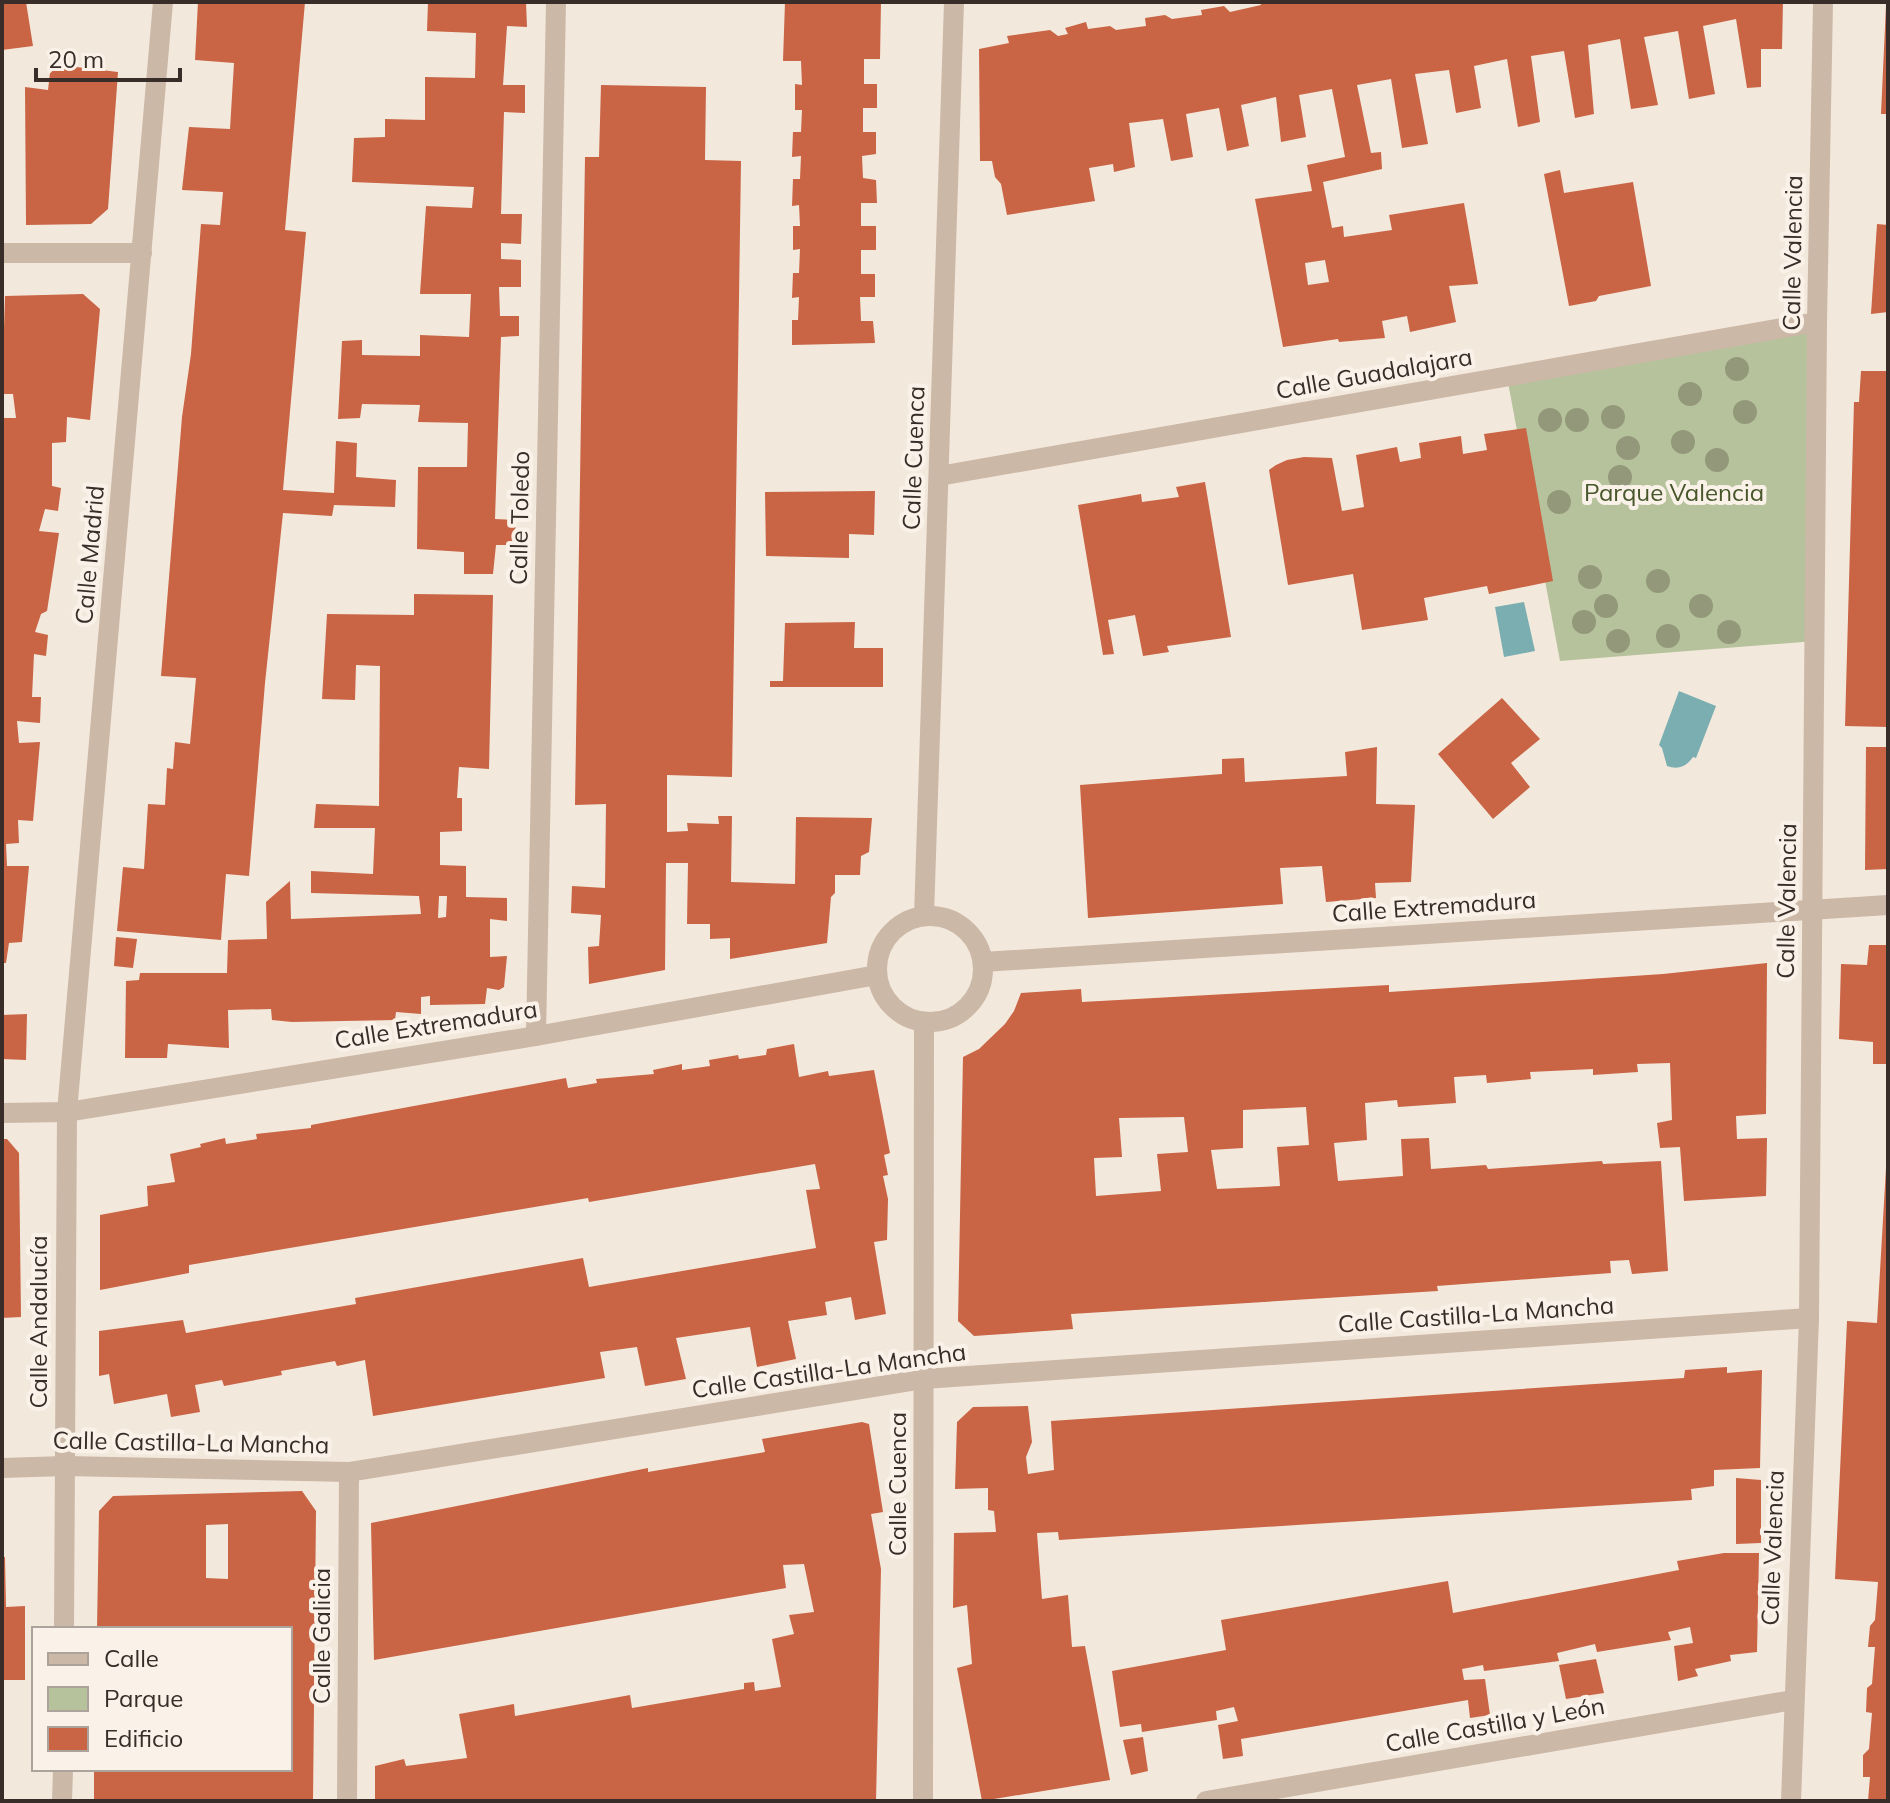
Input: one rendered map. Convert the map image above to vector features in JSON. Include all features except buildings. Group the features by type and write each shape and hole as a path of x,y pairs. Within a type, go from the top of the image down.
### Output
{"street":[{"name":"Calle Madrid","path":"67,1112 163,2"},
{"name":"Calle Toledo","path":"536,1036 556,2"},
{"name":"Calle Cuenca","path":"924,916 954,2"},
{"name":"Calle Valencia","path":"1791,1801 1809,1318 1817,322 1823,2"},
{"path":"2,253 142,253"},
{"name":"Calle Guadalajara","path":"939,476 1817,322"},
{"name":"Calle Extremadura","path":"983,962 1888,905"},
{"path":"924,916 956,922 973,940 983,962 978,994 968,1007 940,1022 907,1017 892,1007 882,992 877,975 878,958 884,943 908,920 924,916"},
{"name":"Calle Extremadura","path":"2,1113 67,1112 536,1036 877,975"},
{"name":"Calle Cuenca","path":"923,1801 924,1022"},
{"name":"Calle Andalucía","path":"64,1627 67,1112"},
{"name":"Calle Castilla-La Mancha","path":"2,1468 65,1466 349,1472 924,1379 1809,1318"},
{"name":"Calle Galicia","path":"347,1801 349,1472"},
{"name":"Calle Castilla y León","path":"1206,1801 1793,1700"},
{"path":"62,1801 63,1771"}],"green space":[{"name":"Parque Valencia","path":"1817,322 1815,641 1560,661 1507,377"}],"water":[{"path":"1524,602 1535,651 1504,657 1495,607"},
{"path":"1679,691 1716,706 1696,758 1675,768 1667,766 1659,745"}]}
